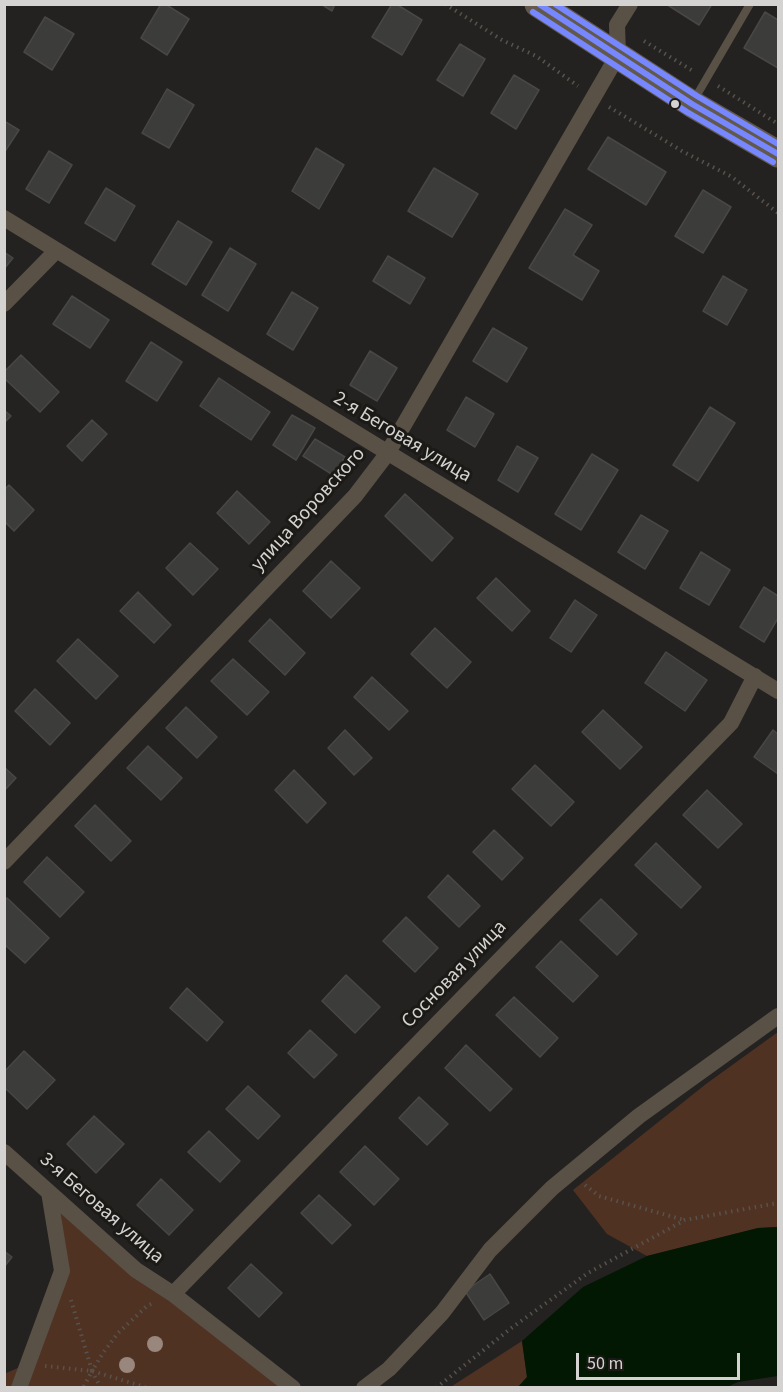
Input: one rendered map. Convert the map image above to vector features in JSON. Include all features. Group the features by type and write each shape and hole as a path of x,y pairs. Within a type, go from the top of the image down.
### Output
{"main road":[{"path":"538,4 692,104 778,154"}],"street":[{"path":"618,55 617,25 630,4"},
{"name":"улица Воровского","path":"4,862 356,496 387,454 618,55"},
{"name":"2-я Беговая улица","path":"4,218 778,691"},
{"path":"4,304 56,251"},
{"name":"Сосновая улица","path":"173,1294 730,723 755,676"},
{"path":"364,1388 389,1369 442,1313 490,1250 558,1182 639,1116 778,1016"},
{"name":"3-я Беговая улица","path":"4,1152 136,1270 173,1294 293,1388"},
{"path":"19,1388 62,1271 49,1192"}],"lane":[{"path":"692,104 750,4"}],"path":[{"path":"445,4 502,40 536,56 594,97 682,151 732,177 778,213"},
{"path":"617,25 778,124"},
{"path":"558,1182 581,1181 599,1196 685,1220"},
{"path":"436,1388 510,1329 588,1273 685,1220 778,1203"},
{"path":"62,1271 92,1371 101,1388"},
{"path":"83,1388 118,1333 147,1306 173,1294"},
{"path":"27,1364 92,1371 148,1388"}],"shaded area":[{"path":"778,1032 778,1227 758,1228 647,1256 607,1234 573,1190 706,1084"},
{"path":"49,1192 293,1387 5,1388 4,1374 27,1364 62,1271"},
{"path":"778,1227 778,1376 738,1382 725,1388 518,1387 527,1377 522,1341 583,1287 647,1256 758,1228"},
{"path":"522,1341 527,1377 518,1387 449,1388"}],"building":[{"path":"161,4 165,4 189,19 167,55 141,38"},
{"path":"321,4 335,4 332,11"},
{"path":"392,4 396,4 422,20 402,55 372,37"},
{"path":"666,4 712,4 699,25"},
{"path":"765,12 778,20 778,68 744,48"},
{"path":"45,17 74,34 52,70 24,52"},
{"path":"460,44 485,59 463,96 437,80"},
{"path":"514,75 539,90 516,129 491,113"},
{"path":"167,89 194,105 169,148 142,133"},
{"path":"4,121 19,130 4,153"},
{"path":"608,137 666,172 646,205 588,169"},
{"path":"316,148 344,165 319,209 292,191"},
{"path":"49,151 72,165 49,203 26,189"},
{"path":"434,168 478,194 452,237 408,211"},
{"path":"106,188 135,206 115,241 85,223"},
{"path":"703,190 731,207 703,253 675,236"},
{"path":"565,209 592,225 573,255 599,271 582,300 529,268"},
{"path":"178,221 212,242 186,285 152,264"},
{"path":"230,248 256,264 228,311 202,295"},
{"path":"4,252 13,258 4,269"},
{"path":"388,256 425,278 410,304 373,281"},
{"path":"723,276 747,290 727,325 703,311"},
{"path":"292,292 318,308 293,350 267,334"},
{"path":"72,296 109,320 90,348 53,324"},
{"path":"493,328 527,348 507,382 473,361"},
{"path":"151,342 182,362 157,401 126,381"},
{"path":"370,351 397,368 377,401 350,385"},
{"path":"21,355 59,392 40,412 4,378 4,372"},
{"path":"219,378 270,412 251,440 200,406"},
{"path":"466,397 494,414 475,447 447,430"},
{"path":"710,407 735,423 698,481 673,465"},
{"path":"4,410 11,416 4,423"},
{"path":"292,415 315,428 296,460 273,445"},
{"path":"92,420 107,434 82,461 67,446"},
{"path":"315,439 345,457 333,475 303,456"},
{"path":"517,446 538,458 518,492 498,480"},
{"path":"592,454 618,470 581,530 555,514"},
{"path":"9,485 34,510 14,531 4,521 4,490"},
{"path":"237,491 270,522 249,544 217,513"},
{"path":"405,494 453,538 432,561 385,516"},
{"path":"641,515 668,531 645,569 618,552"},
{"path":"190,543 218,569 193,595 166,568"},
{"path":"701,552 730,570 709,605 680,588"},
{"path":"331,561 360,588 331,618 303,591"},
{"path":"496,578 530,611 512,631 477,598"},
{"path":"764,587 778,596 778,618 764,642 740,627"},
{"path":"138,592 171,625 154,643 120,611"},
{"path":"575,600 597,615 571,652 550,638"},
{"path":"270,619 305,653 285,675 249,641"},
{"path":"435,628 471,662 447,688 411,654"},
{"path":"78,639 118,676 96,699 57,661"},
{"path":"666,652 707,680 685,711 645,683"},
{"path":"233,659 269,692 247,715 211,681"},
{"path":"372,677 408,711 389,730 354,697"},
{"path":"35,689 70,723 50,745 15,711"},
{"path":"186,707 217,737 197,758 166,728"},
{"path":"603,710 642,747 620,769 582,732"},
{"path":"345,730 372,758 354,775 328,748"},
{"path":"773,730 778,734 778,774 754,757"},
{"path":"148,746 182,778 161,800 127,768"},
{"path":"535,765 574,802 551,826 512,789"},
{"path":"4,767 16,778 4,791"},
{"path":"294,770 326,803 307,823 275,790"},
{"path":"707,790 742,824 718,848 683,815"},
{"path":"95,805 131,841 111,861 75,826"},
{"path":"494,830 523,858 502,880 473,852"},
{"path":"656,843 701,887 681,908 635,865"},
{"path":"47,857 84,892 60,917 24,882"},
{"path":"448,875 480,906 459,927 428,897"},
{"path":"7,898 49,938 25,963 4,944 4,901"},
{"path":"601,899 637,934 617,955 580,920"},
{"path":"406,917 438,948 415,972 383,941"},
{"path":"561,941 598,976 573,1002 536,967"},
{"path":"346,975 380,1007 355,1033 322,1001"},
{"path":"187,988 223,1022 207,1041 170,1008"},
{"path":"514,997 558,1038 540,1057 496,1015"},
{"path":"310,1030 337,1055 314,1078 288,1053"},
{"path":"466,1045 512,1089 490,1111 445,1068"},
{"path":"24,1051 55,1080 27,1109 4,1087 4,1072"},
{"path":"248,1086 280,1116 258,1139 226,1109"},
{"path":"419,1097 448,1124 427,1145 399,1118"},
{"path":"94,1116 124,1144 96,1173 67,1144"},
{"path":"209,1131 240,1161 220,1182 188,1152"},
{"path":"365,1146 399,1179 374,1205 340,1172"},
{"path":"161,1179 193,1210 169,1235 137,1205"},
{"path":"319,1195 351,1225 332,1244 301,1213"},
{"path":"4,1251 12,1257 4,1267"},
{"path":"251,1264 282,1293 259,1317 228,1288"},
{"path":"490,1274 509,1303 484,1320 465,1291"}],"transit line":[{"path":"539,4 692,104 778,154"},
{"path":"555,4 697,96 778,144"},
{"path":"533,12 687,112 773,162"}]}
